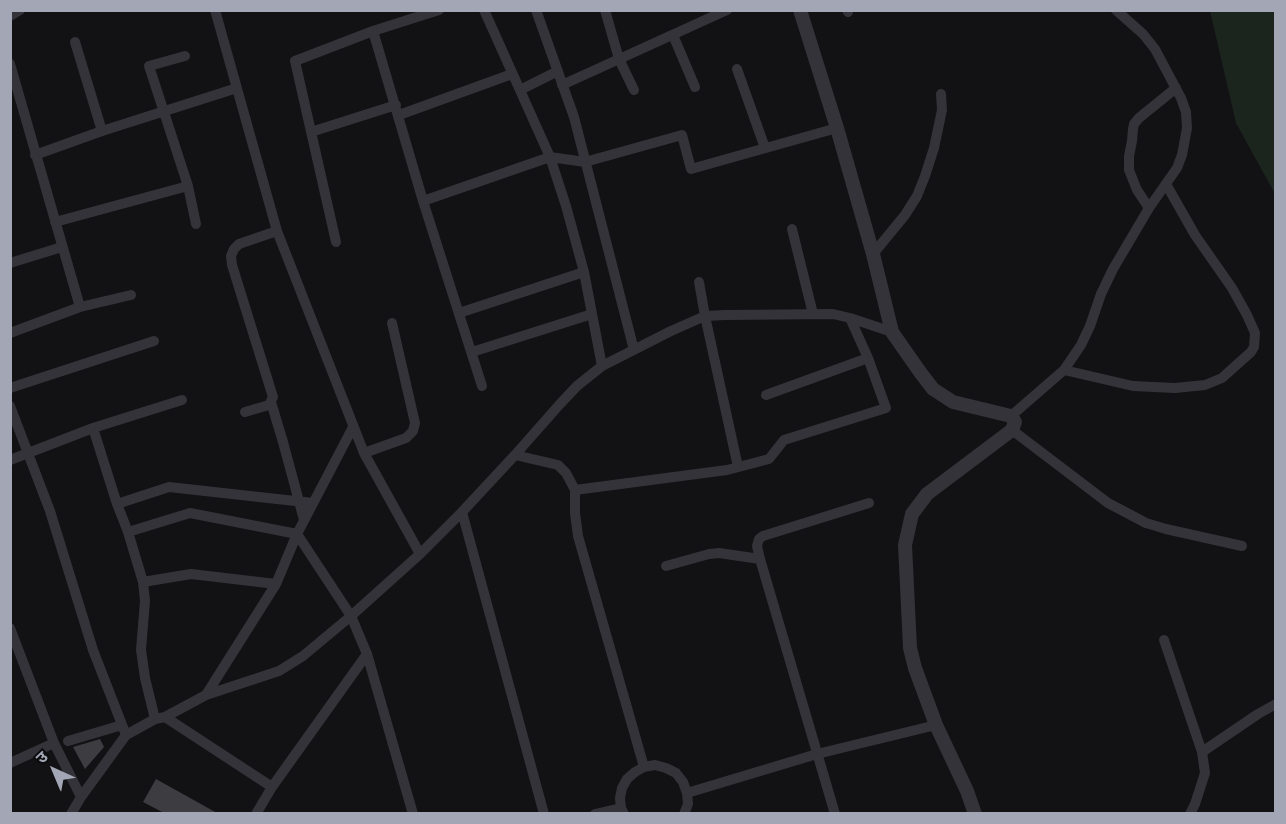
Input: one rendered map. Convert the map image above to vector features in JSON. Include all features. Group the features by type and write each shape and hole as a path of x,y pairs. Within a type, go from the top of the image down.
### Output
{"street":[{"path":"10,16 20,10"},
{"path":"215,10 277,231 364,453 420,554"},
{"path":"336,242 295,61 373,31 439,10"},
{"path":"484,10 550,157 584,272 602,366"},
{"path":"537,10 574,117 634,350"},
{"path":"605,10 619,59 634,90"},
{"path":"800,10 837,128 873,254 892,332 933,389 952,402 1011,423 1108,503 1146,523 1242,546"},
{"path":"975,813 967,790 936,725 915,668 910,648 904,545 912,514 927,494 1011,423 1064,370 1081,345 1113,268 1149,208 1177,168 1187,128 1185,112 1176,88 1155,49 1143,34 1116,10"},
{"path":"562,85 725,11"},
{"path":"373,31 423,201 482,386"},
{"path":"673,35 695,87"},
{"path":"75,42 102,132"},
{"path":"185,56 149,66 188,186 196,224"},
{"path":"10,64 13,84 80,307"},
{"path":"737,69 765,148"},
{"path":"520,90 558,71"},
{"path":"311,132 397,110 512,74"},
{"path":"35,155 237,88"},
{"path":"1149,208 1137,190 1129,170 1134,124 1176,88"},
{"path":"873,254 905,215 926,176 942,110 941,94"},
{"path":"423,201 550,157 585,162 682,135 691,169 837,128"},
{"path":"1064,370 1133,386 1175,388 1205,385 1222,378 1254,347 1255,333 1247,315 1232,288 1195,235 1166,184"},
{"path":"55,222 188,186"},
{"path":"792,229 813,314"},
{"path":"245,412 265,407 273,397 232,265 231,255 239,244 277,231"},
{"path":"10,262 62,247"},
{"path":"459,313 584,272"},
{"path":"699,282 738,467"},
{"path":"10,333 80,307 131,295"},
{"path":"472,352 592,314"},
{"path":"68,741 124,730 160,718 206,695 279,671 303,656 420,554 462,512 577,386 602,366 671,331 705,316 833,314 892,332"},
{"path":"575,490 716,472 769,459 784,440 886,408 868,358 850,318"},
{"path":"364,453 406,438 413,431 416,423 392,323"},
{"path":"10,388 153,341"},
{"path":"766,395 868,358"},
{"path":"10,460 93,428 182,400"},
{"path":"271,402 304,520"},
{"path":"10,406 50,511 93,650 124,730"},
{"path":"206,695 276,584 297,534 354,427"},
{"path":"93,428 143,582 145,601 141,650 145,678 160,718 272,787"},
{"path":"514,455 558,465 566,473 575,490 578,536 644,767"},
{"path":"117,504 169,487 313,503"},
{"path":"835,813 757,546 759,539 763,536 869,503"},
{"path":"462,512 544,813"},
{"path":"128,532 190,513 297,534 351,616 367,654 413,813"},
{"path":"666,566 719,553 760,559"},
{"path":"143,582 191,574 276,584"},
{"path":"10,628 54,743 81,797"},
{"path":"1164,640 1202,752 1205,773 1190,813"},
{"path":"256,813 367,654"},
{"path":"1202,752 1275,704"},
{"path":"687,793 817,754 936,725"},
{"path":"75,812 81,797 124,730"},
{"path":"10,763 54,743"},
{"path":"595,813 622,811 620,798 627,779 644,767 655,765 676,773 683,782 688,804 684,813"}],"shaded area":[{"path":"1210,11 1275,11 1275,194 1236,123"}],"building":[{"path":"100,739 104,747 85,769 73,747"},
{"path":"156,779 217,813 164,813 143,802"}]}
